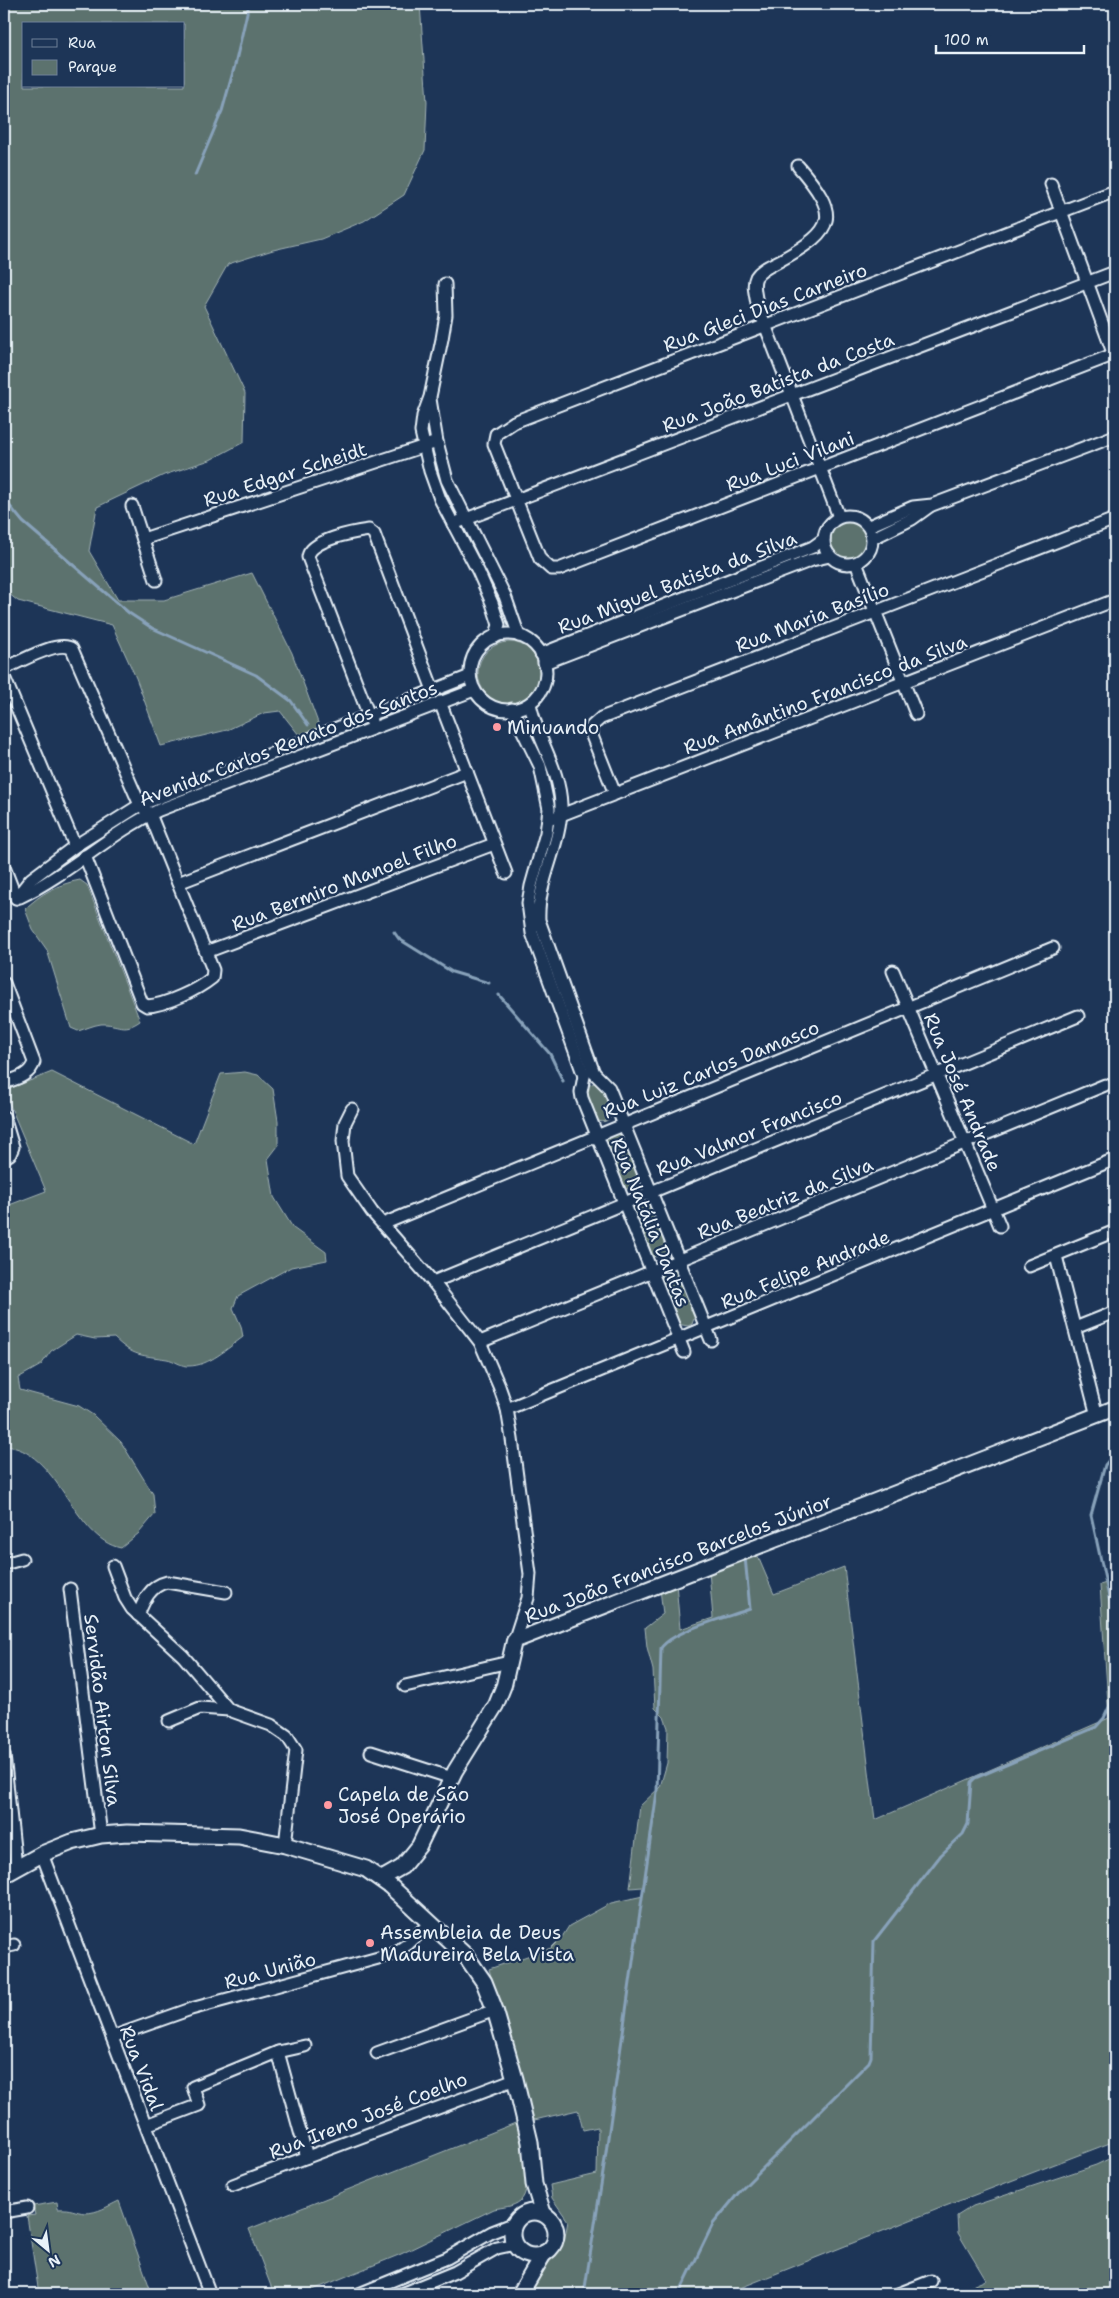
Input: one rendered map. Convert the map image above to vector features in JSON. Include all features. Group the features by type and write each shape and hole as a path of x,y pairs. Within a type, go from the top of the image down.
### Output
{"main road":[{"path":"10,1871 42,1854 72,1842 101,1835 127,1833 228,1834 285,1844 366,1869 381,1879 473,1964 484,1982 495,2010 515,2079 530,2142 534,2184 543,2213"},
{"path":"522,2289 518,2248 512,2230 528,2206 534,2184"},
{"path":"518,2219 536,2211 543,2213 553,2221 556,2233 553,2245 544,2253 522,2289"},
{"path":"518,2248 533,2256 544,2253"}],"street":[{"path":"798,166 816,188 826,206 827,223 820,234 788,257 760,272 754,279 757,304 839,517"},
{"path":"1051,184 1115,356"},
{"name":"Rua Gleci Dias Carneiro","path":"516,500 494,444 494,439 499,430 514,422 1115,192"},
{"name":"Rua João Batista da Costa","path":"453,524 1115,272"},
{"path":"445,284 446,315 430,397 421,424 424,447 435,486 492,603 499,625 495,637"},
{"name":"Rua Luci Vilani","path":"516,500 540,559 551,569 559,569 1115,356"},
{"path":"430,397 437,442 447,480 505,596 519,636"},
{"path":"869,526 913,508 932,505 1115,436"},
{"name":"Rua Edgar Scheidt","path":"143,539 437,442"},
{"path":"873,538 912,519 932,505"},
{"path":"132,506 156,580"},
{"path":"856,516 869,526 873,538 869,553 856,563 842,563 830,556 825,548 824,539 828,526 839,517 856,516"},
{"name":"Rua Maria Basílio","path":"615,794 592,736 591,730 596,721 1115,519"},
{"path":"373,727 310,562 308,552 322,542 354,532 369,530 378,542 433,690"},
{"name":"Rua Miguel Batista da Silva","path":"542,658 813,547 824,539"},
{"name":"Rua Miguel Batista da Silva","path":"542,658 812,560 830,556"},
{"path":"856,563 916,714"},
{"name":"Rua Amântino Francisco da Silva","path":"548,820 1115,600"},
{"path":"507,634 519,636 528,640 542,658 545,672 541,689 530,703 512,709 490,706 474,690 470,676 470,666 478,648 495,637 507,634"},
{"path":"4,669 49,649 64,645 72,649 140,805 150,814 213,970 212,978 197,988 146,1006 140,999 85,856"},
{"name":"Avenida Carlos Renato dos Santos","path":"16,898 31,879 75,846 140,805 368,714 470,676"},
{"path":"4,677 75,846"},
{"name":"Avenida Carlos Renato dos Santos","path":"16,898 39,888 134,821 373,727 474,690"},
{"path":"440,702 506,873"},
{"path":"530,703 534,721 556,778 561,815 540,896 539,920 589,1075"},
{"path":"512,709 540,766 547,796 548,820 531,886 528,917 535,944 589,1075 609,1088 711,1340"},
{"path":"178,883 467,772"},
{"name":"Rua Bermiro Manoel Filho","path":"206,952 494,844"},
{"path":"4,867 16,898"},
{"name":"Rua Luiz Carlos Damasco","path":"383,1224 1053,948"},
{"name":"Rua José Andrade","path":"893,971 1000,1226"},
{"path":"4,983 7,999 34,1062 24,1075 4,1083"},
{"name":"Rua Valmor Francisco","path":"433,1282 1078,1016"},
{"name":"Rua Natália Dantas","path":"589,1075 581,1092 582,1098 684,1352"},
{"name":"Rua Beatriz da Silva","path":"480,1342 1105,1086"},
{"path":"352,1109 346,1123 343,1141 347,1176 359,1195 433,1282 480,1342 492,1368 507,1410 530,1574 528,1598 514,1641"},
{"path":"4,1117 14,1147 10,1154 4,1158"},
{"name":"Rua Felipe Andrade","path":"507,1410 993,1211 1115,1159"},
{"path":"1029,1266 1115,1231"},
{"path":"1056,1256 1097,1416"},
{"path":"1075,1328 1115,1312"},
{"name":"Rua João Francisco Barcelos Júnior","path":"381,1879 402,1867 414,1855 452,1778 496,1705 504,1685 514,1641 1115,1408"},
{"path":"4,1564 22,1559"},
{"path":"113,1566 125,1598 132,1609 183,1656 229,1710"},
{"path":"138,1615 144,1600 159,1584 167,1582 226,1592"},
{"name":"Servidão Airton Silva","path":"70,1589 101,1835"},
{"path":"405,1686 509,1662"},
{"path":"169,1721 200,1708 229,1710 270,1724 294,1745 296,1750 285,1844"},
{"path":"371,1752 452,1778"},
{"path":"4,1755 10,1871"},
{"path":"4,1813 10,1871"},
{"name":"Rua Vidal","path":"42,1854 210,2294"},
{"name":"Rua União","path":"112,2037 191,2009 393,1954 408,1944 429,1924"},
{"path":"377,2053 495,2010"},
{"path":"146,2125 198,2105 193,2087 278,2052 305,2046"},
{"path":"278,2052 307,2157"},
{"name":"Rua Ireno José Coelho","path":"233,2185 515,2079"},
{"path":"4,2212 27,2208"},
{"path":"359,2294 447,2258 518,2219"},
{"path":"401,2294 455,2272 497,2248 518,2248"},
{"path":"898,2294 932,2281"}],"green space":[{"path":"4,4 420,4 427,102 425,150 404,195 364,221 321,239 273,250 228,264 204,306 245,393 244,442 210,460 164,475 97,507 89,551 118,600 164,600 252,573 292,653 320,728 299,735 280,711 264,713 227,730 161,746 136,678 112,625 18,601 4,590"},
{"path":"849,521 863,527 869,541 863,555 849,561 835,555 829,541 835,527"},
{"path":"503,642 515,642 531,651 538,661 540,673 538,685 531,695 515,704 503,704 492,699 483,690 478,679 478,667 483,656 492,647"},
{"path":"80,880 87,885 140,1021 134,1025 120,1027 101,1024 78,1031 71,1028 47,950 33,930 25,909 50,890"},
{"path":"52,1072 194,1144 221,1074 245,1072 258,1075 273,1089 278,1121 278,1146 268,1159 274,1197 293,1228 326,1252 327,1260 291,1267 238,1296 233,1308 241,1326 243,1337 218,1356 204,1363 184,1365 170,1360 138,1354 127,1349 114,1338 95,1339 76,1335 51,1351 41,1365 18,1378 20,1390 79,1406 93,1415 121,1442 153,1494 155,1514 139,1533 121,1548 104,1541 90,1529 52,1477 38,1462 23,1451 4,1446 4,1207 46,1191 4,1091"},
{"path":"594,1083 601,1085 612,1114 605,1121 595,1119 584,1091 586,1087"},
{"path":"618,1133 621,1135 640,1180 633,1190 623,1188 604,1143 605,1138"},
{"path":"645,1200 667,1247 666,1252 660,1257 650,1256 631,1211 635,1202"},
{"path":"672,1269 676,1271 695,1316 692,1324 688,1326 677,1324 659,1280 663,1271"},
{"path":"756,1552 774,1594 844,1567 875,1820 1109,1718 1100,1585 1115,1580 1115,1740 1113,1750 1115,1804 1115,2141 725,2294 531,2294 535,2282 564,2242 568,2221 552,2198 550,2185 597,2174 598,2127 583,2130 578,2110 530,2121 489,1969 551,1948 562,1937 569,1926 611,1903 643,1896 643,1887 630,1888 640,1806 660,1787 667,1763 668,1728 664,1717 655,1708 653,1670 647,1647 645,1628 663,1614 660,1589 676,1583 680,1629 713,1618 709,1571"},
{"path":"518,2122 527,2175 524,2195 520,2201 511,2206 494,2209 401,2254 303,2294 274,2294 249,2229"},
{"path":"1115,2156 1115,2294 953,2294 986,2280 958,2233 957,2216 973,2206 1096,2165"},
{"path":"119,2201 152,2294 39,2294 27,2216 35,2215 33,2206 57,2202 58,2209 90,2213 99,2211"},
{"path":"932,2285 941,2294 908,2294"}],"waterway":[{"path":"195,175 222,111 249,4"},
{"path":"4,499 23,522 129,613 152,628 256,675 291,701 308,725"},
{"path":"394,932 399,939 452,972 489,983"},
{"path":"499,995 550,1054 563,1081"},
{"path":"679,2294 713,2224 740,2191 869,2062 871,2057 874,1941 941,1855 963,1834 968,1824 971,1782 975,1778 1096,1727 1104,1718 1111,1703 1114,1660 1110,1602 1091,1515 1105,1465 1115,1453"},
{"path":"584,2294 657,1792 661,1648 667,1641 677,1635 750,1609 745,1557"}],"place":[{"name":"Minuando","path":"497,727"},
{"name":"Capela de São José Operário","path":"328,1805"},
{"name":"Assembleia de Deus Madureira Bela Vista","path":"370,1943"}]}
